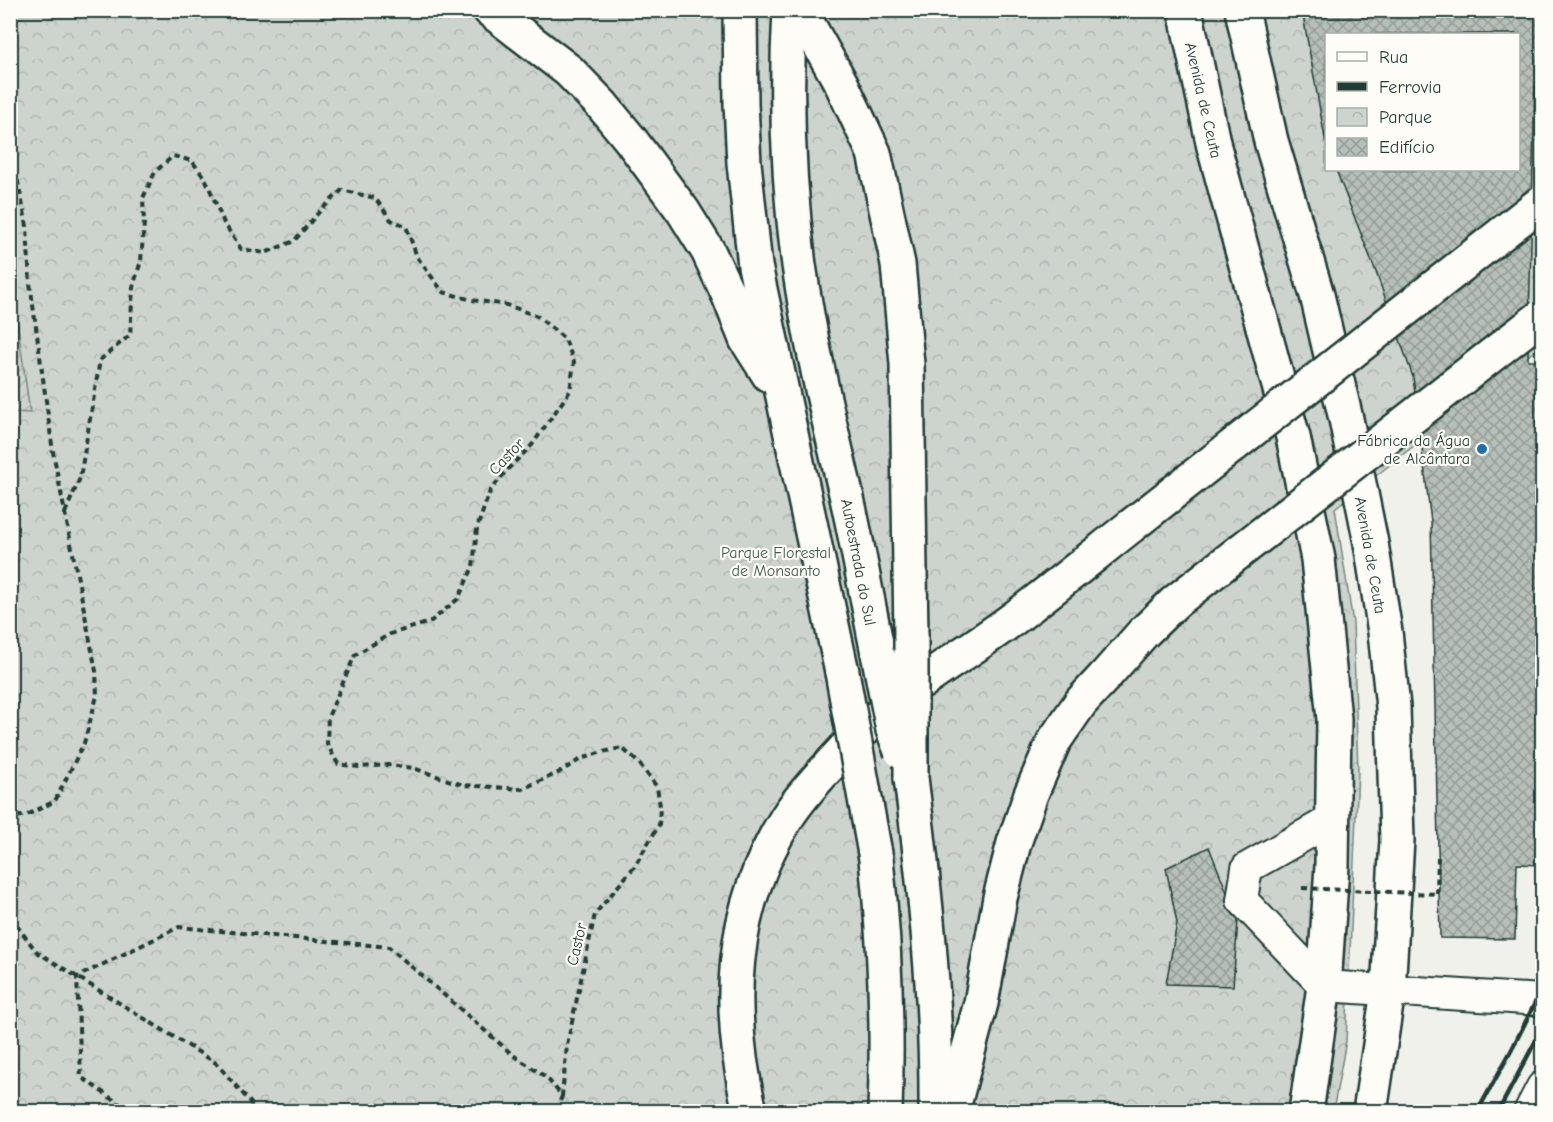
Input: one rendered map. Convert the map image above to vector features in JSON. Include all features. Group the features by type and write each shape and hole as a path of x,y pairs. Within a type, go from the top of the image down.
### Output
{"highway":[{"path":"490,10 569,71 602,105 659,176 708,251 746,339 785,401"},
{"path":"740,10 741,104 748,216 763,311 785,401 842,672 876,859 885,980 885,1112"},
{"name":"Autoestrada do Sul","path":"790,10 788,99 799,265 807,314 893,730 911,778 928,918 936,1057 936,1112"},
{"path":"800,10 842,85 874,153 898,264 909,426 911,778"},
{"name":"Avenida de Ceuta","path":"1185,10 1214,147 1293,437 1318,559 1334,719 1332,866 1324,986 1306,1112"},
{"name":"Avenida de Ceuta","path":"1242,10 1271,141 1317,295 1347,419 1371,543 1393,707 1397,840 1388,991 1370,1112"},
{"path":"750,1112 735,1028 738,948 750,895 768,852 787,817 814,782 850,742 904,695 1014,618 1542,202"},
{"path":"952,1112 981,1003 1000,898 1031,794 1054,741 1081,702 1143,633 1175,602 1542,316"}],"street":[{"path":"1333,819 1247,868 1242,900 1324,986 1542,1000"},
{"path":"1529,1112 1542,1087"}],"path":[{"name":"Castor","path":"64,513 80,478 100,360 130,335 133,287 141,261 143,198 155,172 173,156 192,161 206,180 224,223 241,249 265,252 294,241 342,189 375,198 391,220 406,226 417,257 442,292 472,300 507,305 527,312 537,316 565,339 574,362 570,391 532,445 490,491 477,528 473,567 458,599 430,622 390,634 354,655 328,717 327,744 338,764 359,767 388,765 413,768 463,785 522,789 558,773 581,759 622,748 639,764 657,788 660,806 659,825 634,867 595,914 567,1045 562,1096"},
{"path":"10,172 18,182 27,226 30,284 53,452 96,671 97,696 84,743 55,801 27,815 10,818"},
{"path":"1302,888 1437,894 1438,857"},
{"path":"10,917 37,952 216,1064 256,1112"},
{"path":"77,977 179,927 389,947 513,1054 546,1077 562,1096 556,1112"},
{"path":"77,977 81,1077 131,1112"}],"green space":[{"name":"Parque Florestal de Monsanto","path":"10,11 1542,11 1542,345 1335,508 1353,623 1358,771 1346,1041 1333,1111 11,1111"},
{"path":"10,216 15,226 12,284 30,413 11,412"}],"building":[{"name":"Fábrica da Água de Alcântara","path":"1302,10 1542,10 1542,87 1535,87 1528,360 1542,360 1542,865 1517,864 1515,939 1440,938 1431,522 1413,377 1376,272 1336,171 1520,171 1520,33 1325,33 1325,138"},
{"path":"1209,847 1238,920 1233,986 1166,984 1177,923 1166,868"},
{"path":"1542,871 1542,936 1540,940"}],"railway":[{"path":"1477,1112 1542,989"},
{"path":"1498,1112 1542,1029"}],"place":[{"name":"Fábrica da Água de Alcântara","path":"1482,449"}]}
